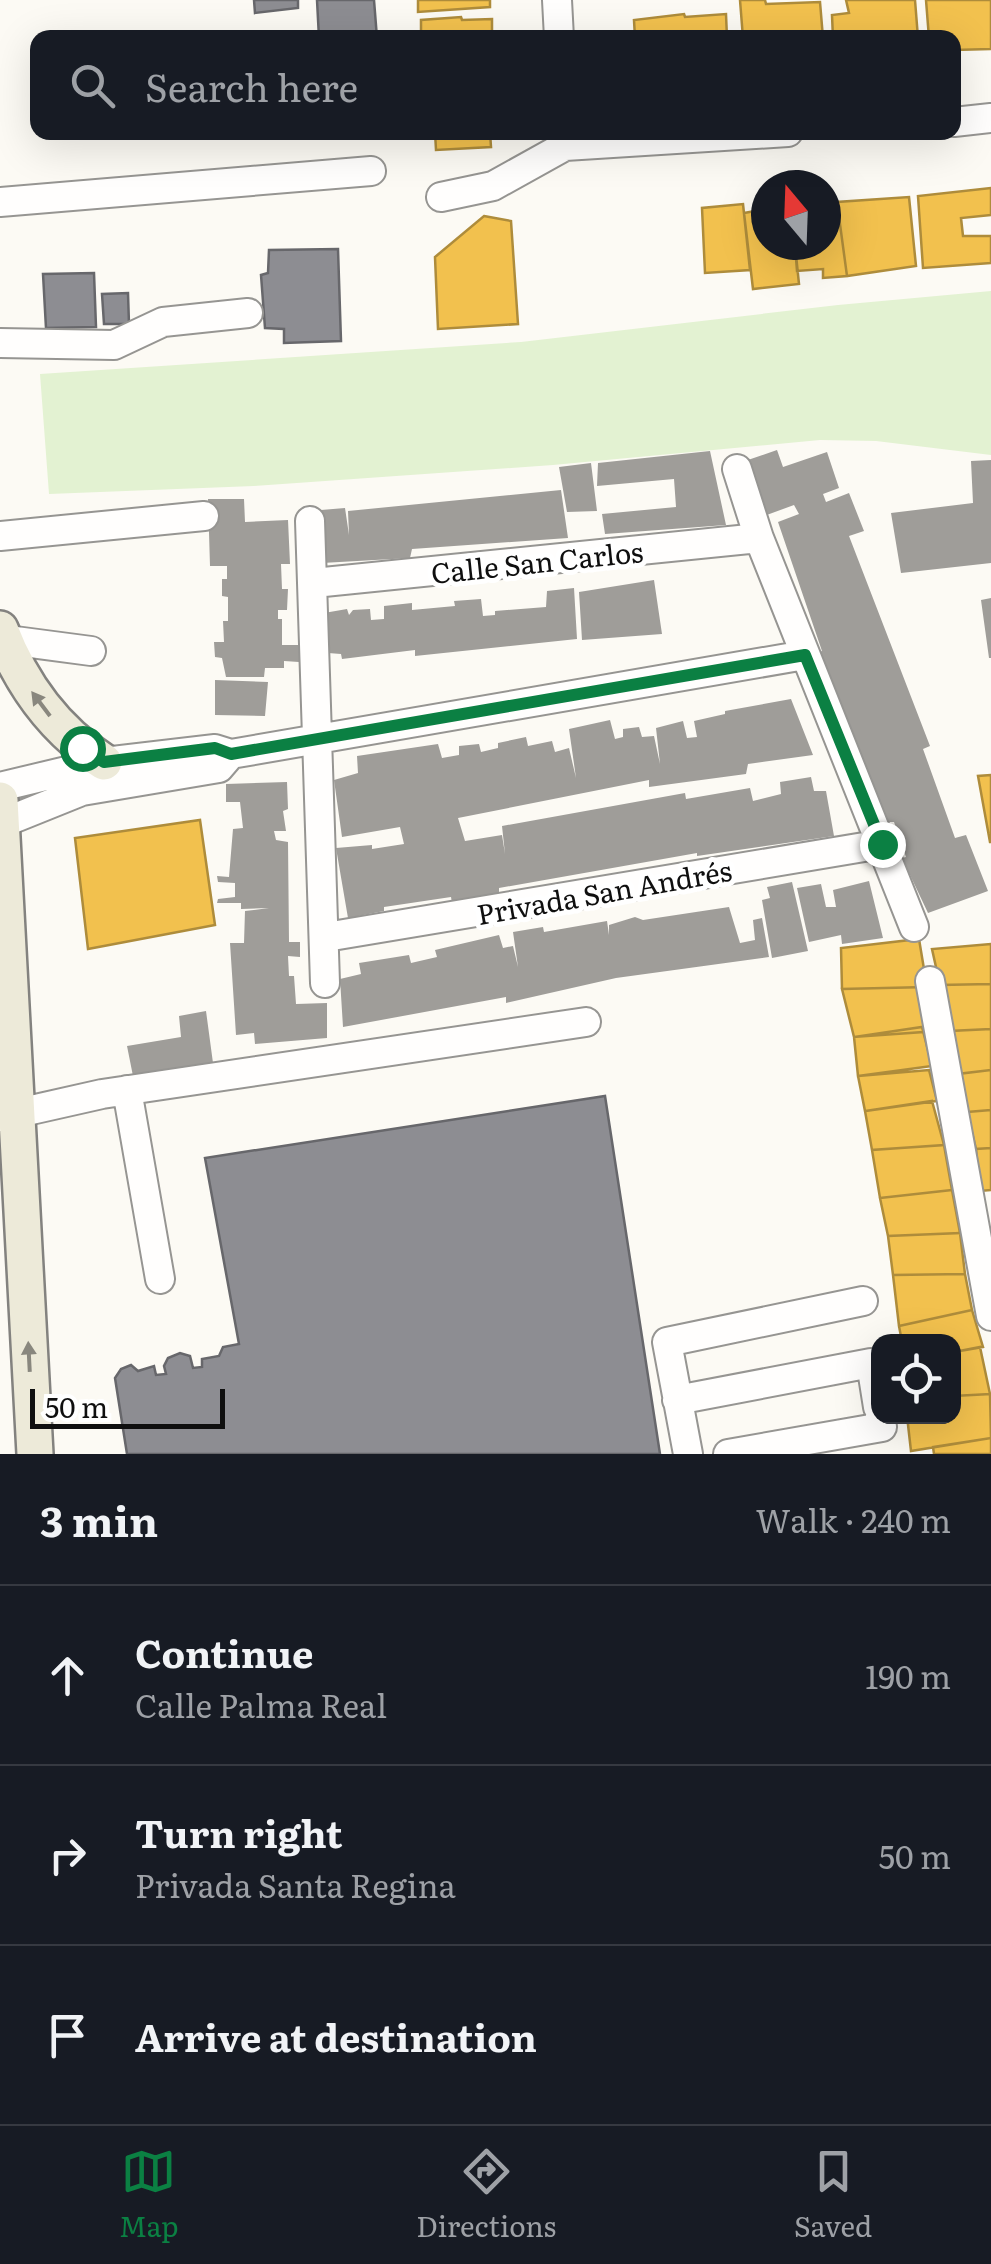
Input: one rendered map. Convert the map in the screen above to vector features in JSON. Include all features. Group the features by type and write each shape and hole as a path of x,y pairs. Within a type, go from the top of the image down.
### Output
{"main road":[{"path":"1,636 13,664 60,728 106,774"},
{"path":"0,800 8,1116 35,1454"}],"street":[{"path":"557,0 559,30"},
{"path":"961,121 991,118"},
{"path":"441,197 493,186 563,140"},
{"path":"0,202 371,171"},
{"path":"0,342 114,344 163,322 248,313"},
{"path":"737,469 759,538 914,927"},
{"path":"0,536 204,516"},
{"path":"310,521 325,983"},
{"name":"Calle San Carlos","path":"314,583 759,538"},
{"path":"1,636 90,651"},
{"path":"0,787 106,774 215,748 231,754 805,655"},
{"path":"0,824 82,792 106,774"},
{"name":"Privada San Andrés","path":"326,937 882,844"},
{"path":"930,982 991,1316"},
{"path":"8,1116 127,1090 586,1022"},
{"path":"127,1090 160,1279"},
{"path":"688,1454 667,1342 863,1302"},
{"path":"677,1400 871,1363"},
{"path":"728,1454 882,1427 881,1424"}],"green space":[{"path":"991,291 991,455 876,441 820,440 553,465 254,486 49,494 40,374 521,342"}],"building: Homes":[{"path":"418,0 490,0 490,7 418,12"},
{"path":"740,0 765,0 766,4 820,2 822,30 742,30"},
{"path":"846,0 915,0 917,30 833,30 832,15 849,13"},
{"path":"926,0 991,0 991,49 961,50 961,30 928,30"},
{"path":"726,14 727,30 635,30 634,20"},
{"path":"492,19 492,30 421,30 421,20"},
{"path":"435,140 491,140 491,147 436,150"},
{"path":"991,188 991,215 961,218 963,236 991,236 991,263 923,268 918,196"},
{"path":"909,197 916,266 847,276 841,202"},
{"path":"743,204 750,270 705,273 702,208"},
{"path":"751,212 751,260 797,260 799,284 753,289 744,213"},
{"path":"484,216 511,221 518,324 438,329 435,257"},
{"path":"841,232 847,276 823,278 823,269 797,271 796,260 841,260"},
{"path":"991,775 991,842 990,842 978,776"},
{"path":"200,820 215,925 88,949 75,838"},
{"path":"919,939 927,987 842,989 841,948"},
{"path":"991,944 991,984 940,985 932,949"},
{"path":"991,984 991,1029 950,1031 940,985"},
{"path":"927,987 923,1032 854,1037 842,989"},
{"path":"922,1027 932,1066 858,1076 854,1037"},
{"path":"991,1029 991,1070 957,1074 950,1031"},
{"path":"929,1070 937,1101 865,1111 858,1076"},
{"path":"991,1070 991,1110 967,1112 957,1074"},
{"path":"932,1101 944,1145 872,1150 865,1111"},
{"path":"991,1110 991,1148 976,1149 967,1112"},
{"path":"944,1145 952,1190 880,1198 872,1150"},
{"path":"991,1148 991,1190 980,1191 976,1149"},
{"path":"952,1190 960,1233 888,1236 880,1198"},
{"path":"960,1233 965,1274 893,1275 888,1236"},
{"path":"965,1274 972,1310 899,1326 893,1275"},
{"path":"972,1310 983,1347 961,1351 961,1334 900,1334 899,1326"},
{"path":"980,1347 990,1394 961,1396 961,1351"},
{"path":"990,1394 991,1438 911,1451 908,1424 961,1424 961,1396"},
{"path":"991,1438 991,1454 934,1454 933,1447"}],"building: Industry":[{"path":"254,0 298,0 298,8 255,13"},
{"path":"317,0 374,0 376,30 319,30"},
{"path":"338,249 341,341 284,343 284,329 265,328 261,275 268,273 269,250"},
{"path":"94,273 96,327 46,328 43,274"},
{"path":"128,293 129,324 104,324 102,294"},
{"path":"605,1096 660,1454 127,1454 115,1378 121,1369 131,1365 138,1371 154,1366 156,1375 166,1374 168,1358 180,1353 190,1356 193,1368 202,1367 202,1359 219,1356 223,1347 239,1344 205,1158"}],"building: Other":[{"path":"777,450 783,467 827,452 839,488 823,494 826,502 849,493 864,531 849,536 930,746 923,749 955,838 966,835 988,891 928,913 902,858 906,857 894,822 887,822 811,655 822,651 778,522 799,514 794,505 764,516 742,462"},
{"path":"710,451 726,525 605,534 602,514 676,507 674,479 597,486 598,463"},
{"path":"991,460 991,563 901,573 891,513 973,503 971,461"},
{"path":"591,463 597,511 567,512 559,467"},
{"path":"561,490 568,538 412,549 410,558 322,563 321,510 345,508 349,535 348,511"},
{"path":"208,499 244,499 245,522 288,520 290,564 281,564 282,589 288,589 287,610 278,610 278,619 282,619 282,645 299,645 299,662 284,661 284,668 265,668 264,677 226,677 222,658 215,657 214,642 224,642 223,621 228,621 228,597 222,596 227,566 210,566"},
{"path":"654,580 662,634 582,640 579,592"},
{"path":"574,588 577,639 415,656 415,650 342,659 341,654 328,653 324,613 347,609 349,615 353,610 370,609 371,620 384,619 384,606 412,603 412,610 481,599 483,616 495,615 495,611 546,607 547,591"},
{"path":"991,598 991,658 989,658 981,600"},
{"path":"215,680 268,682 265,716 215,715"},
{"path":"791,699 813,755 748,764 746,774 649,787 649,780 458,818 465,841 502,835 505,854 502,826 685,793 686,799 750,788 753,801 781,794 780,782 811,777 814,791 826,791 834,836 697,853 499,888 499,894 452,903 451,897 384,907 384,911 348,918 336,848 372,845 372,849 404,844 400,827 342,837 334,780 358,773 357,756 438,744 442,758 459,755 459,746 479,744 481,752 498,748 498,743 526,737 528,746 552,741 555,752 569,748 576,778 569,729 610,720 615,739 623,737 623,729 639,727 642,737 654,736 660,764 656,728 683,721 687,738 697,737 694,721"},
{"path":"287,782 288,809 283,811 286,831 274,831 276,840 288,842 289,942 300,942 300,957 288,956 289,976 294,976 296,1004 327,1003 327,1038 255,1044 254,1033 236,1035 230,943 244,943 245,911 269,908 241,909 241,903 217,903 218,899 235,897 235,883 218,882 217,876 229,877 233,829 243,828 240,802 226,802 226,784"},
{"path":"869,881 883,938 842,944 841,935 809,942 797,888 821,884 826,907 836,907 833,890"},
{"path":"792,882 808,951 772,958 762,900 770,898 767,887"},
{"path":"729,907 740,943 755,940 753,920 762,918 769,957 616,978 506,1003 506,997 343,1027 340,979 361,974 359,963 409,955 411,963 437,957 435,950 499,935 503,948 513,946 518,967 513,932 543,927 544,932 607,921 609,935 609,925 635,917 643,920"},
{"path":"206,1011 213,1063 133,1076 127,1046 181,1037 179,1016"}],"route":[{"path":"82,748 104,762 215,748 231,754 805,655 882,844"}]}
